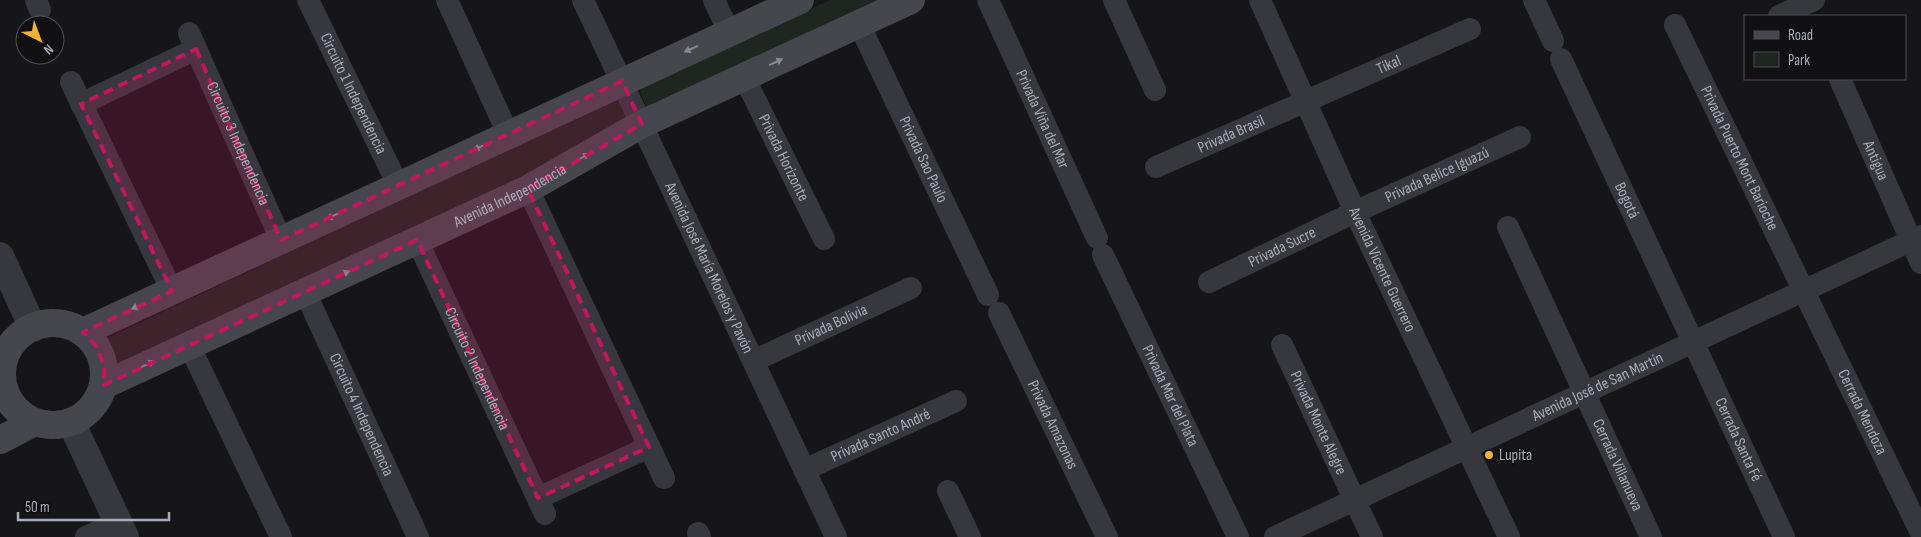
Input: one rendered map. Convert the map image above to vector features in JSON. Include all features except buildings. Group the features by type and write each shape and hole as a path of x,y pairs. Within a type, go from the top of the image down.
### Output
{"main road":[{"path":"83,332 800,0"},
{"name":"Avenida Independencia","path":"104,385 528,189 642,124 911,0"},
{"path":"50,323 67,325 83,332 96,346 104,365 104,385 97,401 86,414 71,422 53,426 35,422 19,413 8,399 2,382 2,364 14,342 33,328 50,323"},
{"path":"0,440 35,422"}],"street":[{"name":"Circuito 1 Independencia","path":"308,0 398,185"},
{"path":"447,0 508,134"},
{"name":"Avenida José María Morelos y Pavón","path":"583,0 836,537"},
{"path":"714,0 729,32"},
{"name":"Privada Viña del Mar","path":"988,0 1100,247"},
{"path":"1114,0 1155,90"},
{"name":"Avenida Vicente Guerrero","path":"1260,0 1355,212 1509,537"},
{"name":"Bogotá","path":"1534,0 1693,342"},
{"path":"1781,15 1814,0"},
{"name":"Privada Sao Paulo","path":"859,24 994,304"},
{"name":"Privada Puerto Mont Barioche","path":"1675,25 1804,291"},
{"name":"Tikal","path":"1306,100 1470,29"},
{"name":"Circuito 3 Independencia","path":"81,104 192,41 281,240"},
{"name":"Privada Horizonte","path":"744,77 824,239"},
{"name":"Antigua","path":"1840,80 1916,239 1921,263"},
{"path":"71,82 172,291"},
{"name":"Privada Brasil","path":"1156,167 1306,100"},
{"name":"Privada Belice Iguazú","path":"1355,212 1520,137"},
{"path":"528,189 664,478"},
{"name":"Privada Sucre","path":"1209,282 1355,212"},
{"name":"Cerrada Villanueva","path":"1508,227 1651,537"},
{"name":"Avenida José de San Martín","path":"1275,537 1916,239"},
{"name":"Circuito 2 Independencia","path":"417,240 541,506 649,447"},
{"name":"Privada Mar del Plata","path":"1100,247 1238,537"},
{"path":"0,256 33,328"},
{"name":"Privada Bolivia","path":"753,361 911,288"},
{"name":"Cerrada Mendoza","path":"1804,291 1921,533"},
{"name":"Circuito 4 Independencia","path":"305,292 418,537"},
{"name":"Privada Amazonas","path":"994,304 1107,537"},
{"name":"Cerrada Santa Fé","path":"1693,342 1784,537"},
{"name":"Privada Monte Alegre","path":"1282,345 1372,537"},
{"path":"189,346 280,537"},
{"name":"Privada Santo André","path":"804,470 956,401"},
{"path":"71,422 122,529 86,537"},
{"path":"948,491 970,537"}],"highlighted area":[{"path":"196,49 281,240 622,81 642,124 528,189 649,447 538,498 417,240 104,385 104,365 96,346 83,332 172,291 81,104"}],"green space":[{"path":"830,0 883,0 648,112 639,88"},
{"path":"619,97 628,120 525,178 117,368 105,339"}],"place":[{"name":"Lupita","path":"1489,455"}]}
